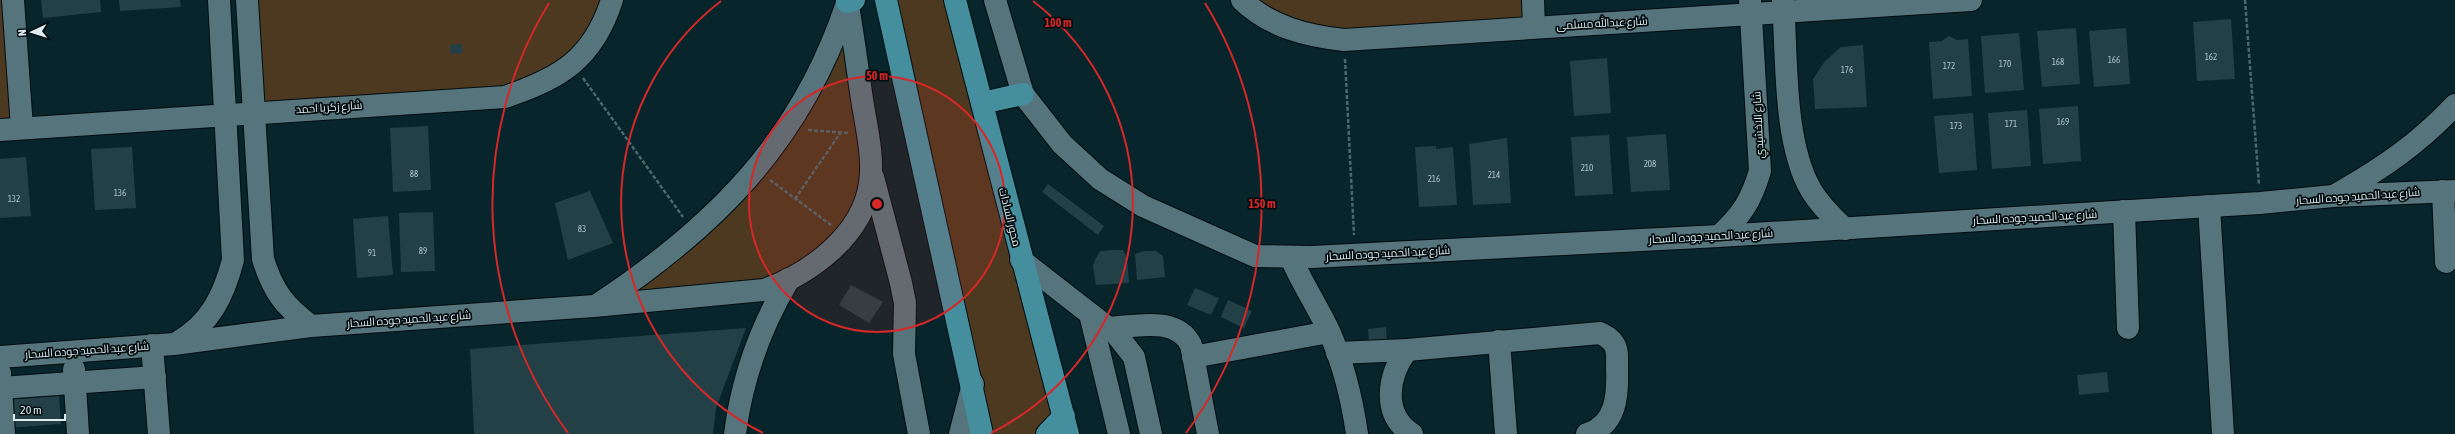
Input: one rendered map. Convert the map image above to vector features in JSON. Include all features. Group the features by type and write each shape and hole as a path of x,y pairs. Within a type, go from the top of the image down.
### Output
{"main road":[{"path":"886,0 972,384 985,431"},
{"name":"محور السادات","path":"955,0 1021,260 1066,425"},
{"path":"982,103 1023,94"},
{"path":"1047,434 1066,425"}],"street":[{"path":"13,0 22,128"},
{"path":"174,344 188,336 205,321 218,303 227,282 233,260 219,0"},
{"path":"247,0 263,259 270,281 282,301 311,326"},
{"name":"شارع زكريا احمد","path":"0,130 254,112 504,97 541,85 573,64 598,36 612,0"},
{"path":"995,0 1023,94"},
{"name":"شارع عبدالله مسلمى","path":"1242,0 1268,19 1292,30 1317,37 1344,40 1534,27 1751,7 1971,0"},
{"path":"1533,0 1534,27"},
{"path":"594,306 662,259 735,194 756,170 787,128 819,74 850,1"},
{"path":"850,1 871,170 905,303 904,354 920,434"},
{"path":"1784,6 1792,140 1799,166 1811,190 1826,211 1845,228"},
{"name":"شارع الاخشيدي","path":"1719,236 1738,219 1752,196 1760,171 1751,7"},
{"name":"شارع عبد الحميد جوده السحار","path":"1023,94 1062,144 1100,178 1143,206 1255,256 1291,258 1719,236 2124,212 2260,203 2333,196 2449,191"},
{"path":"2333,196 2383,168 2428,133 2455,105"},
{"name":"شارع عبد الحميد جوده السحار","path":"0,357 174,344 311,326 594,306 764,290 789,279 812,266 846,236 867,198 871,170"},
{"path":"2446,262 2449,191"},
{"path":"2209,206 2223,434"},
{"path":"2124,212 2128,328"},
{"path":"1291,258 1329,332 1337,353 1351,400 1357,434"},
{"path":"1021,260 1123,340 1134,357 1150,434"},
{"path":"735,434 740,401 756,344 772,308 789,279"},
{"path":"1090,314 1119,434"},
{"path":"1107,328 1163,325 1174,328 1188,339 1208,434"},
{"path":"1193,357 1329,332"},
{"path":"1337,353 1407,350 1600,333 1609,337 1615,345 1618,394 1614,410 1605,423 1587,434"},
{"path":"1499,341 1506,434"},
{"path":"152,345 159,434"},
{"path":"1407,350 1394,370 1391,382 1391,400 1397,417 1412,434"},
{"path":"72,352 78,434"},
{"path":"4,434 1,379 74,383 155,377"},
{"path":"960,434 972,384"}],"path":[{"path":"2245,0 2260,203"},
{"path":"1344,40 1355,254"},
{"path":"573,64 694,232"},
{"path":"787,128 867,134"},
{"path":"795,199 842,132"},
{"path":"756,170 846,236"}],"shaded area":[{"path":"0,0 13,0 22,128 0,130"},
{"path":"247,0 612,0 598,36 541,85 254,112"},
{"path":"886,0 955,0 1064,416 1047,434 992,434 972,387"},
{"path":"1242,0 1533,0 1534,27 1344,40"},
{"path":"847,2 867,198 789,279 594,306 756,170"}],"building":[{"path":"41,0 100,0 101,12 43,18"},
{"path":"119,0 180,0 181,7 120,11"},
{"path":"2231,19 2235,79 2197,81 2193,22"},
{"path":"2076,28 2080,84 2042,87 2037,31"},
{"path":"2126,28 2130,84 2094,87 2089,31"},
{"path":"2019,33 2024,90 1985,93 1981,36"},
{"path":"1949,36 1957,40 1968,39 1972,96 1933,99 1929,42 1942,41"},
{"path":"462,44 463,53 451,54 450,45"},
{"path":"1863,45 1867,107 1815,109 1813,79 1825,61 1841,47"},
{"path":"1607,58 1611,113 1574,116 1570,61"},
{"path":"2078,106 2081,161 2043,164 2039,109"},
{"path":"2027,110 2031,166 1992,169 1988,113"},
{"path":"1973,113 1977,170 1939,173 1934,116"},
{"path":"428,126 431,190 393,192 390,128"},
{"path":"1666,134 1670,190 1631,192 1627,137"},
{"path":"1609,135 1613,194 1575,196 1571,137"},
{"path":"1507,138 1511,203 1473,205 1469,144"},
{"path":"1436,146 1436,149 1453,147 1457,205 1419,207 1415,147"},
{"path":"132,147 136,208 95,210 91,149"},
{"path":"26,157 31,216 0,218 0,159"},
{"path":"1048,184 1104,226 1098,235 1042,192"},
{"path":"590,191 613,243 568,260 555,203"},
{"path":"433,212 435,271 401,272 399,213"},
{"path":"388,216 393,275 357,278 353,219"},
{"path":"1123,250 1127,258 1129,283 1096,285 1093,266 1095,260 1100,251"},
{"path":"1144,251 1156,251 1163,256 1165,277 1137,280 1135,254"},
{"path":"851,285 883,302 869,323 839,305"},
{"path":"1195,288 1219,298 1211,315 1187,305"},
{"path":"1228,300 1252,311 1244,328 1221,317"},
{"path":"1386,327 1387,343 1369,344 1368,329"},
{"path":"746,328 716,408 713,434 474,434 470,349"},
{"path":"2107,372 2109,392 2079,395 2077,375"},
{"path":"59,396 61,424 7,428 5,400"}]}
